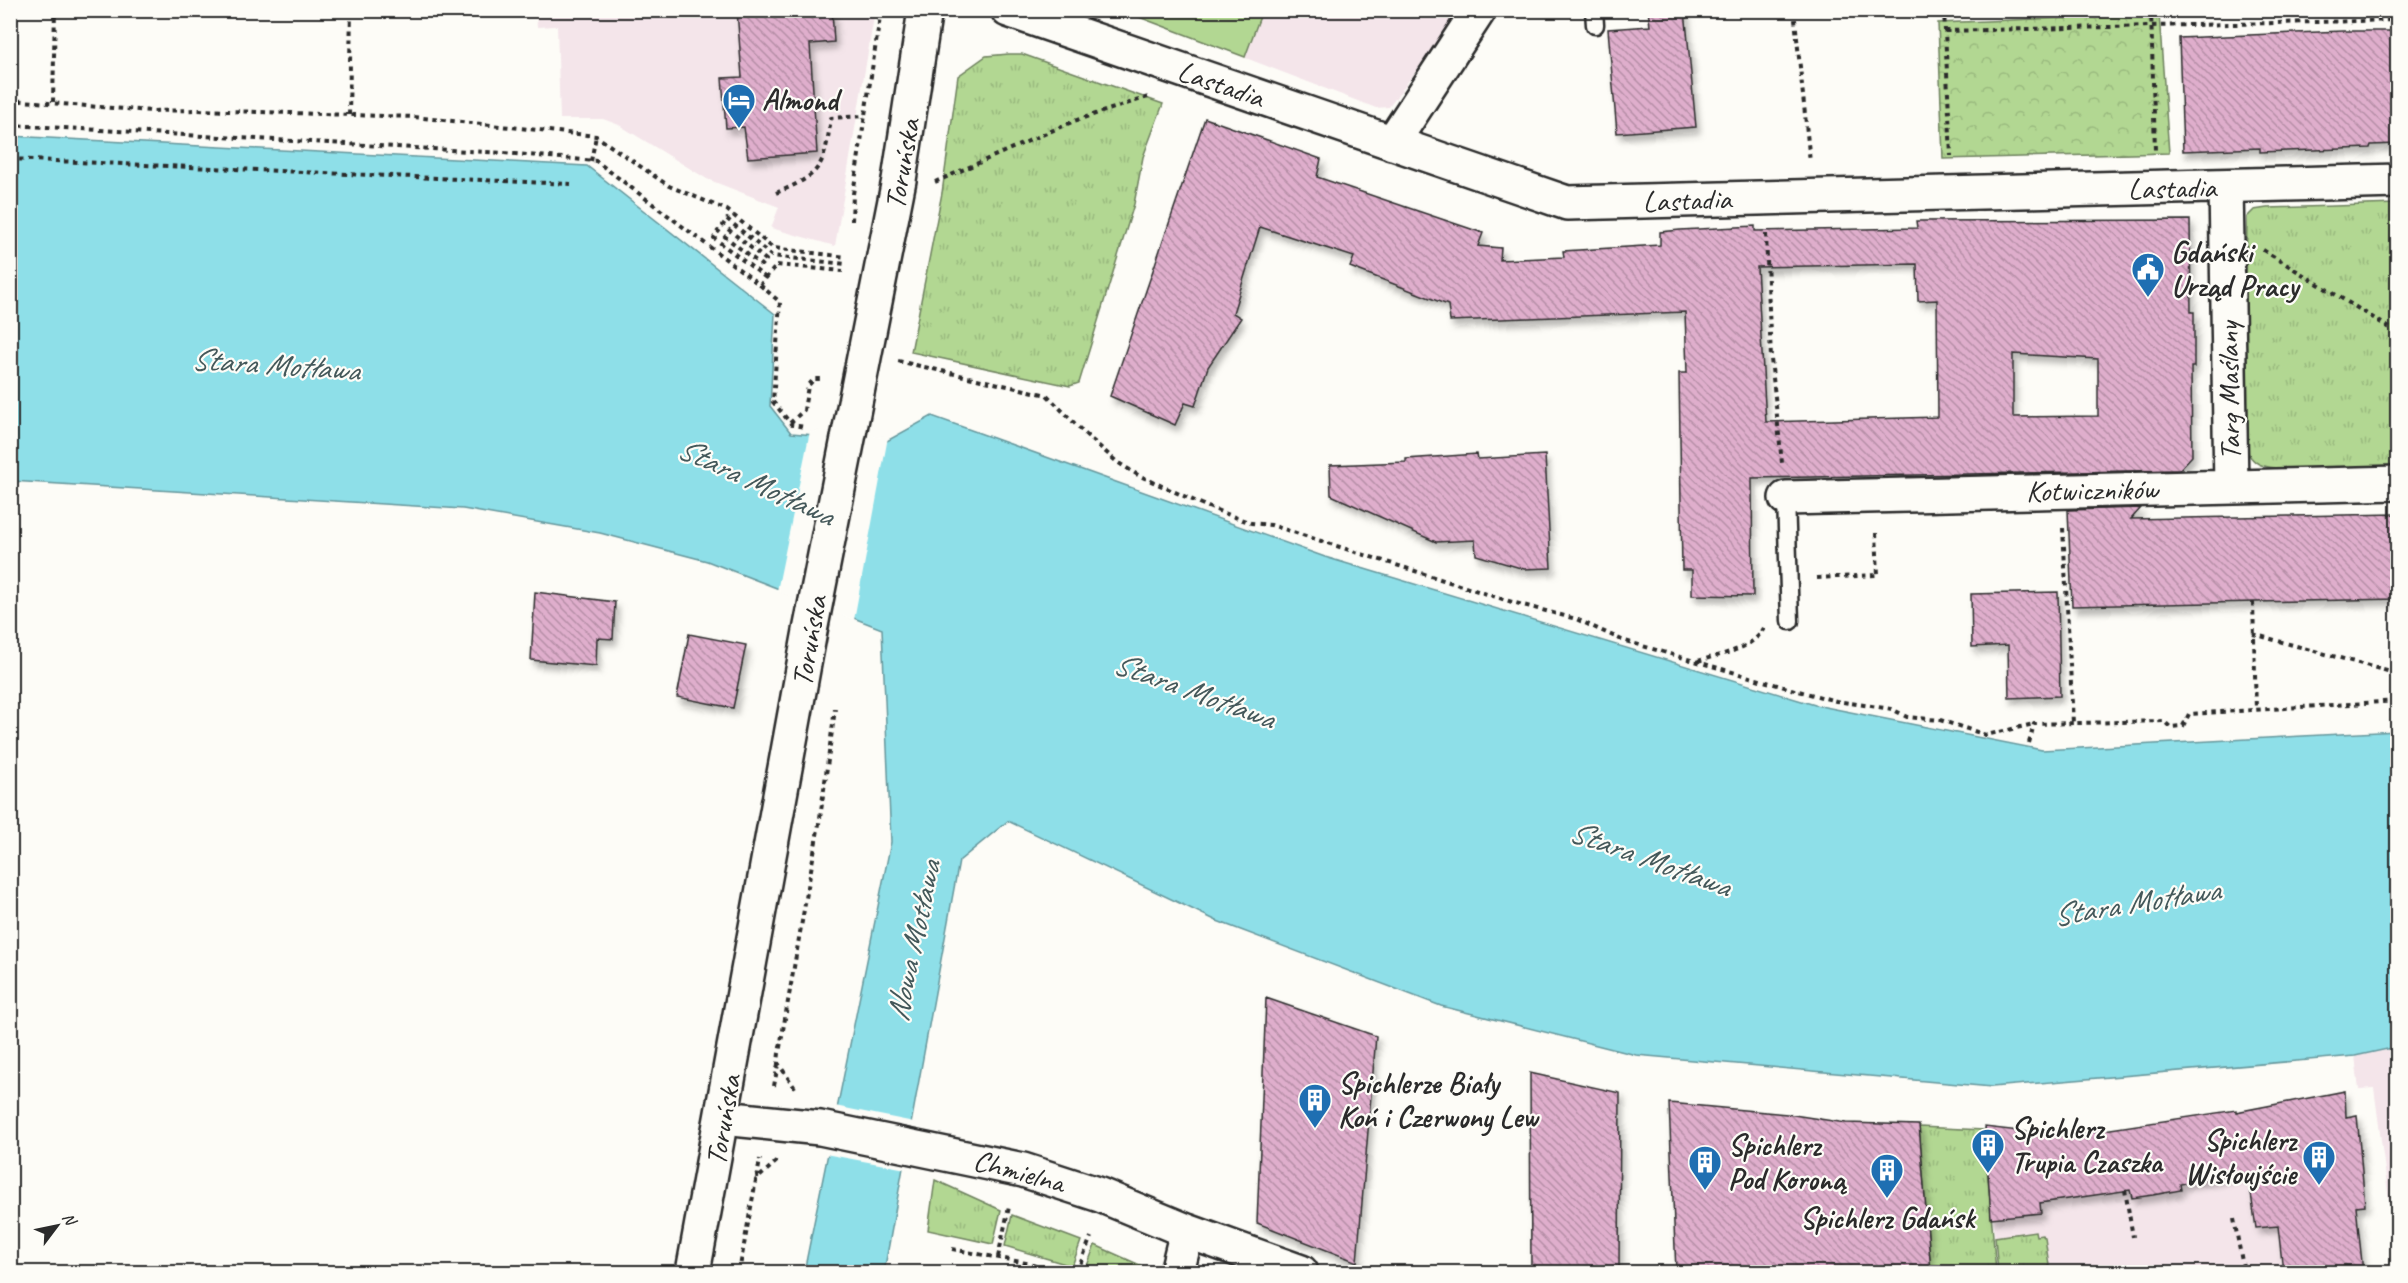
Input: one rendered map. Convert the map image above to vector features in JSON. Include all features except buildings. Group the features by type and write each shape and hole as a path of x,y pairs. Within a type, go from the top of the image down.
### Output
{"street":[{"name":"Toruńska","path":"693,1272 723,1118 810,631 897,190 925,10"},
{"name":"Lastadia","path":"1008,10 1567,203 2397,181"},
{"path":"1392,143 1479,10"},
{"name":"Targ Maślany","path":"2226,186 2231,487"},
{"name":"Kotwiczników","path":"1786,498 2397,483"},
{"name":"Chmielna","path":"723,1118 820,1128 937,1151 1060,1181 1186,1231 1301,1272"},
{"path":"1177,1272 1186,1231"}],"lane":[{"path":"1786,498 1791,621"}],"path":[{"path":"53,102 55,10"},
{"path":"349,115 351,10"},
{"path":"853,194 881,10"},
{"path":"1794,10 1813,197"},
{"path":"1944,10 1951,158"},
{"path":"2151,10 2155,153"},
{"path":"1945,32 2397,20"},
{"path":"933,184 1074,121 1157,93"},
{"path":"10,100 151,111 198,110 458,121 596,136 669,186 728,210 773,248 850,257"},
{"path":"776,193 798,184 816,172 826,155 831,118 865,116"},
{"path":"10,125 596,161 780,302 773,402 790,423 805,427"},
{"path":"591,161 596,136"},
{"path":"10,159 571,184"},
{"path":"1765,198 1771,359 1786,498"},
{"path":"765,278 714,238 718,231 762,264 765,260 723,225 727,219 772,256 849,264"},
{"path":"2227,243 2253,244 2397,333"},
{"path":"760,285 777,265 847,272"},
{"path":"898,361 1047,395 1083,432 1117,462 1138,475 1208,507 1251,523 1271,525 1512,602 1576,620 1622,640 1836,701 1892,709 1907,717 1940,720 1986,735 2034,724 2164,721 2170,727 2183,726 2189,714 2397,701"},
{"path":"790,423 804,410 808,386 814,379 826,379"},
{"path":"2061,491 2073,723"},
{"path":"1789,580 1878,575 1874,495"},
{"path":"2253,602 2256,710"},
{"path":"1697,661 1749,645 1758,638 1767,621"},
{"path":"2253,634 2397,674"},
{"path":"798,1092 778,1064 779,1053 822,807 836,698"},
{"path":"2029,743 2034,724"},
{"path":"739,1272 756,1180 782,1156"},
{"path":"2125,1190 2133,1237"},
{"path":"998,1257 1009,1207"},
{"path":"2234,1219 2244,1272"},
{"path":"1077,1272 1090,1237"},
{"path":"952,1249 1026,1263 1054,1272"}],"shaded area":[{"name":"Almond","path":"536,11 875,11 835,246 771,228 779,207 707,179 619,125 603,119 560,119 557,26 537,27"},
{"path":"1123,11 1461,11 1389,107 1376,108"},
{"path":"2397,1047 2397,1261 2374,1088 2359,1089 2355,1056"},
{"path":"2266,1106 2283,1272 1998,1272 1993,1218 2064,1136"}],"green space":[{"path":"2143,10 2143,14 2040,19 2040,11"},
{"path":"1123,11 1262,11 1245,57"},
{"path":"2159,14 2169,153 1943,159 1938,23"},
{"path":"1022,54 1163,104 1143,157 1134,204 1079,383 1070,386 911,352 942,193 958,76 986,56"},
{"path":"2397,204 2397,465 2288,469 2261,465 2250,456 2244,444 2247,217 2254,210 2267,208"},
{"path":"1919,1127 1984,1130 1996,1272 1931,1272"},
{"path":"935,1180 1001,1210 993,1244 928,1230"},
{"path":"1012,1215 1081,1241 1072,1266 1005,1246"},
{"path":"2035,1231 2036,1236 2042,1235 2045,1238 2050,1272 1998,1272 1995,1237"},
{"path":"1095,1245 1142,1266 1140,1272 1085,1271"}],"water":[{"path":"10,136 587,166 775,314 770,406 791,433 887,441 932,416 1325,557 1815,705 2042,750 2397,731 2397,1047 2355,1056 1992,1087 1636,1055 1441,1006 1217,921 1008,821 959,861 884,1272 804,1272 891,842 882,629 707,561 600,533 463,509 11,481"}],"pier":[{"path":"810,431 888,437 854,620 777,591"},
{"path":"835,1106 914,1122 906,1169 825,1154"}],"place":[{"name":"Almond","path":"739,129"},
{"name":"Gdański Urząd Pracy","path":"2148,298"},
{"name":"Spichlerze Biały Koń i Czerwony Lew","path":"1315,1129"},
{"name":"Spichlerz Trupia Czaszka","path":"1988,1174"},
{"name":"Spichlerz Wisłoujście","path":"2319,1186"},
{"name":"Spichlerz Pod Koroną","path":"1705,1191"},
{"name":"Spichlerz Gdańsk","path":"1887,1199"}],"water label":[{"name":"Stara Motława","path":"275,364"},
{"name":"Stara Motława","path":"756,481"},
{"name":"Stara Motława","path":"1194,690"},
{"name":"Stara Motława","path":"1650,858"},
{"name":"Stara Motława","path":"2136,902"},
{"name":"Nowa Motława","path":"913,941"}]}
